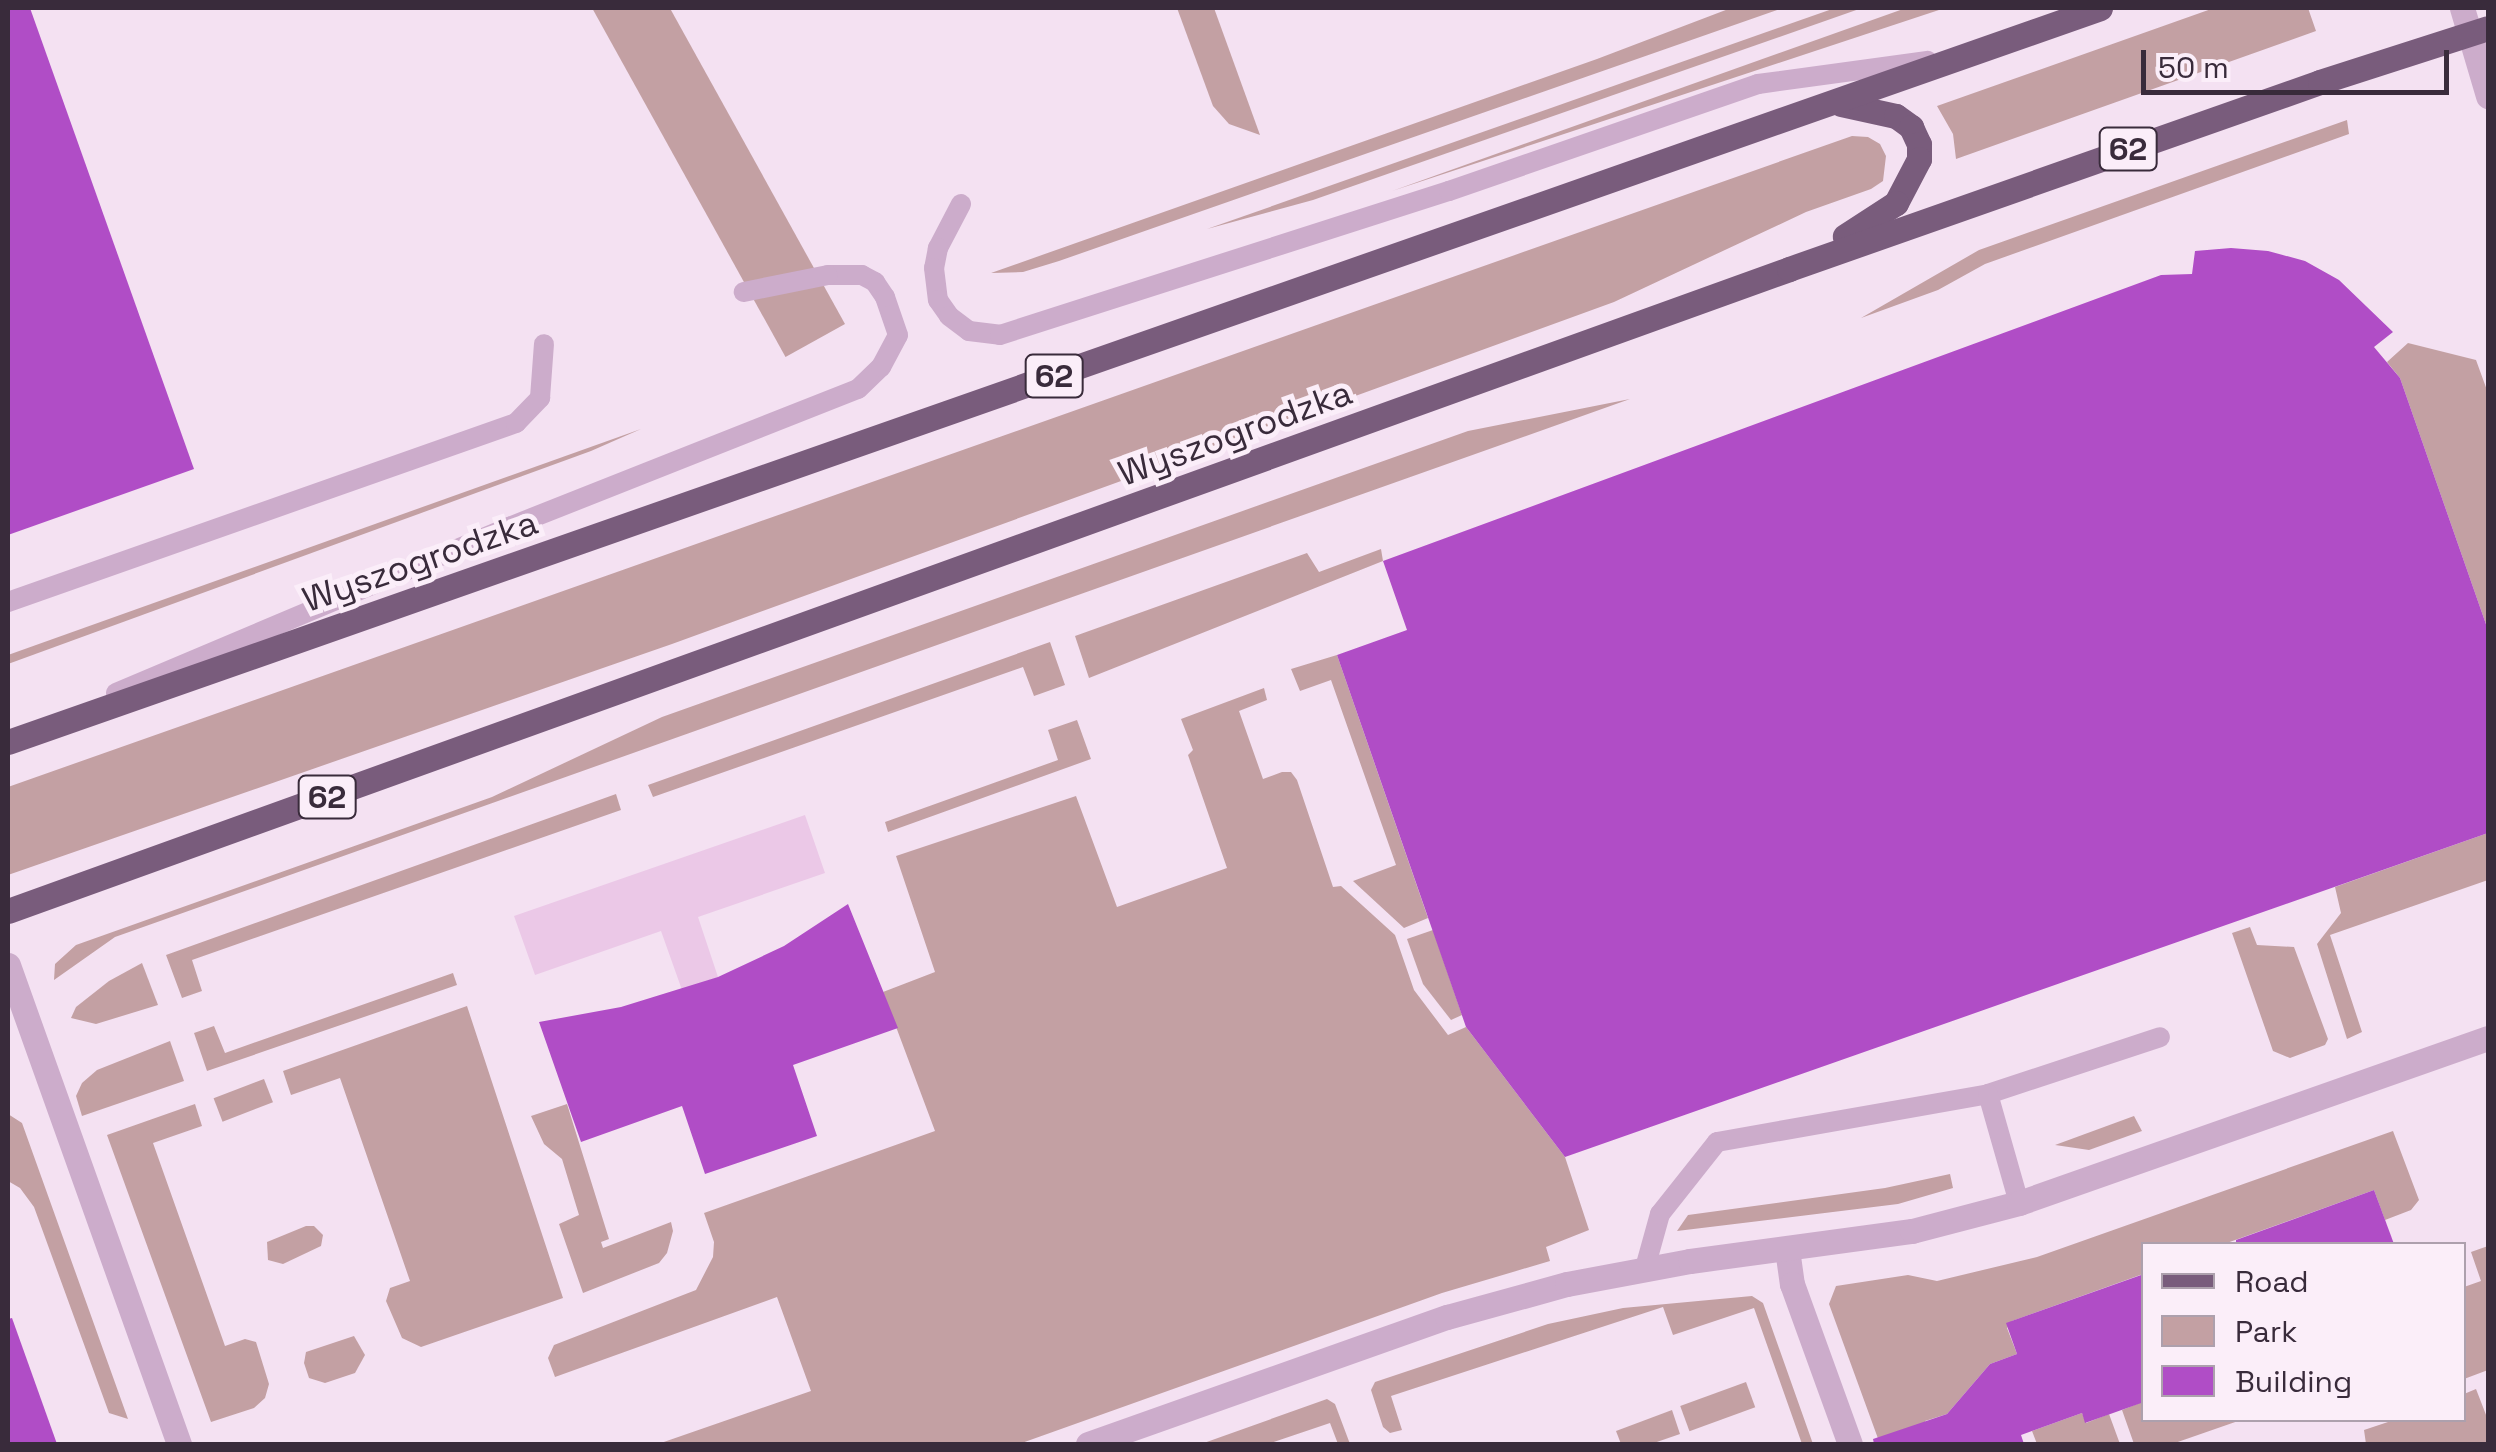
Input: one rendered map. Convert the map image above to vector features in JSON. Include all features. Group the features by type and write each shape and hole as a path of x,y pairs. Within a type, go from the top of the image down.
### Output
{"main road":[{"name":"Wyszogrodzka","path":"8,740 2100,8"},
{"name":"Wyszogrodzka","path":"8,910 1789,269 2479,31"},
{"path":"1789,269 1896,203 1919,159 1919,144 1910,127 1896,116 1870,107 1828,106"}],"street":[{"path":"2462,8 2479,31 2488,96"},
{"path":"8,964 179,1444"},
{"path":"1088,1444 1447,1316 1646,1268 1912,1230 2020,1203 2488,1038"},
{"path":"1788,1249 1792,1284 1850,1444"}],"lane":[{"path":"960,204 938,248 934,268 938,300 949,316 969,331 1000,335 1449,190 1758,84 1974,54"},
{"path":"8,740 508,527 858,388 881,368 898,335 885,297 875,282 862,275 828,275 744,292"},
{"path":"8,602 516,422 540,398 544,344"},
{"path":"1646,1268 1660,1214 1718,1142 1988,1094 2160,1036"},
{"path":"1988,1094 2020,1203"}],"green space":[{"path":"592,8 670,8 845,324 786,357"},
{"path":"1177,8 1214,8 1260,135 1229,124 1213,106"},
{"path":"1731,8 1783,8 1059,261 1023,272 991,273 1597,59"},
{"path":"1835,8 1862,8 1313,200 1207,229"},
{"path":"1906,8 1945,8 1392,191"},
{"path":"2214,8 2308,8 2316,31 1956,159 1953,134 1937,106"},
{"path":"2347,120 2349,134 1985,264 1938,290 1861,318 1979,250"},
{"path":"1852,136 1868,137 1880,144 1886,156 1883,181 1806,212 1614,302 672,644 8,875 8,787"},
{"path":"2408,343 2476,360 2488,393 2488,630 2400,378 2387,362"},
{"path":"1630,399 115,937 54,980 55,964 76,945 492,797 662,717 1468,431"},
{"path":"641,429 591,451 8,664 8,655"},
{"path":"1381,549 1383,561 1089,678 1075,636 1307,553 1319,572"},
{"path":"1050,642 1065,685 1034,696 1023,667 653,797 648,785"},
{"path":"1337,655 1428,918 1404,928 1353,881 1396,865 1331,680 1300,691 1291,669"},
{"path":"1264,688 1267,700 1239,711 1263,779 1291,772 1297,780 1333,887 1341,886 1395,935 1414,990 1448,1035 1466,1027 1565,1157 1589,1230 1546,1247 1550,1261 1442,1293 1019,1444 658,1444 811,1391 777,1297 555,1377 548,1358 554,1345 696,1290 713,1257 714,1242 704,1213 935,1131 883,992 935,972 896,856 1076,796 1117,907 1227,868 1188,755 1193,750 1181,719"},
{"path":"1077,720 1091,759 888,832 885,822 1058,760 1048,730"},
{"path":"616,794 621,810 192,960 202,991 182,998 166,955"},
{"path":"2488,833 2488,880 2330,935 2362,1032 2347,1039 2317,944 2341,913 2335,887"},
{"path":"2250,927 2257,945 2294,947 2328,1039 2325,1045 2290,1058 2273,1051 2232,933"},
{"path":"1433,930 1462,1015 1451,1020 1423,984 1407,939"},
{"path":"142,963 158,1005 96,1024 71,1018 76,1007 109,981"},
{"path":"453,973 457,985 207,1071 194,1033 214,1026 225,1053"},
{"path":"467,1006 563,1298 421,1347 402,1338 386,1301 390,1288 410,1281 340,1078 291,1095 283,1071"},
{"path":"170,1041 184,1081 82,1116 76,1096 82,1083 97,1070"},
{"path":"264,1079 273,1102 223,1122 214,1098"},
{"path":"195,1104 202,1126 153,1143 225,1346 245,1339 256,1342 269,1384 265,1398 254,1408 211,1422 107,1135"},
{"path":"567,1104 609,1239 601,1242 603,1248 671,1222 673,1231 667,1253 659,1263 583,1293 559,1224 579,1215 562,1159 544,1144 531,1116"},
{"path":"8,1114 22,1123 128,1419 109,1413 34,1207 20,1188 8,1181"},
{"path":"2134,1116 2142,1131 2089,1150 2055,1145"},
{"path":"2393,1131 2419,1200 2411,1210 2385,1220 2374,1190 2230,1242 2141,1242 2141,1275 2012,1321 2007,1328 2017,1354 1990,1364 1947,1414 1925,1421 1933,1444 1880,1444 1829,1304 1836,1286 1908,1275 1937,1281 2037,1257"},
{"path":"1950,1174 1953,1188 1898,1204 1677,1231 1688,1215 1885,1188"},
{"path":"314,1226 323,1235 321,1246 283,1264 268,1260 267,1242"},
{"path":"2488,1246 2488,1370 2466,1378 2466,1286 2481,1281 2471,1252"},
{"path":"1752,1296 1763,1303 1813,1444 1802,1444 1754,1308 1673,1335 1663,1307 1391,1396 1402,1430 1390,1433 1383,1427 1371,1390 1375,1382 1548,1324 1623,1308"},
{"path":"354,1336 365,1355 355,1373 325,1383 309,1378 304,1363 306,1352"},
{"path":"1746,1382 1755,1407 1689,1431 1680,1406"},
{"path":"2476,1389 2488,1420 2488,1444 2366,1444 2364,1430 2388,1422 2466,1422 2466,1393"},
{"path":"1327,1399 1335,1404 1350,1444 1338,1444 1330,1423 1268,1444 1201,1444"},
{"path":"2141,1402 2141,1422 2235,1422 2172,1444 2134,1444 2122,1410"},
{"path":"1672,1410 1680,1434 1651,1444 1621,1444 1616,1431"},
{"path":"2082,1413 2086,1423 2109,1414 2120,1444 2037,1444 2032,1431"}],"shaded area":[{"path":"805,815 825,873 698,917 718,977 682,990 661,931 535,975 514,916"}],"building":[{"path":"8,8 30,8 194,469 8,535"},
{"path":"2195,251 2268,251 2305,261 2339,280 2393,332 2374,347 2400,378 2488,630 2488,833 1565,1157 1466,1027 1337,655 1407,630 1383,561 2161,275 2192,274"},
{"path":"848,904 898,1028 793,1065 817,1136 705,1174 682,1106 581,1142 539,1022 621,1007 718,977 784,946"},
{"path":"2374,1190 2393,1242 2236,1242"},
{"path":"2141,1275 2141,1403 2085,1423 2082,1413 2021,1435 2024,1444 1874,1444 1873,1439 1947,1414 1990,1364 2017,1354 2006,1323"},
{"path":"12,1318 57,1444 8,1444 8,1319"}]}
